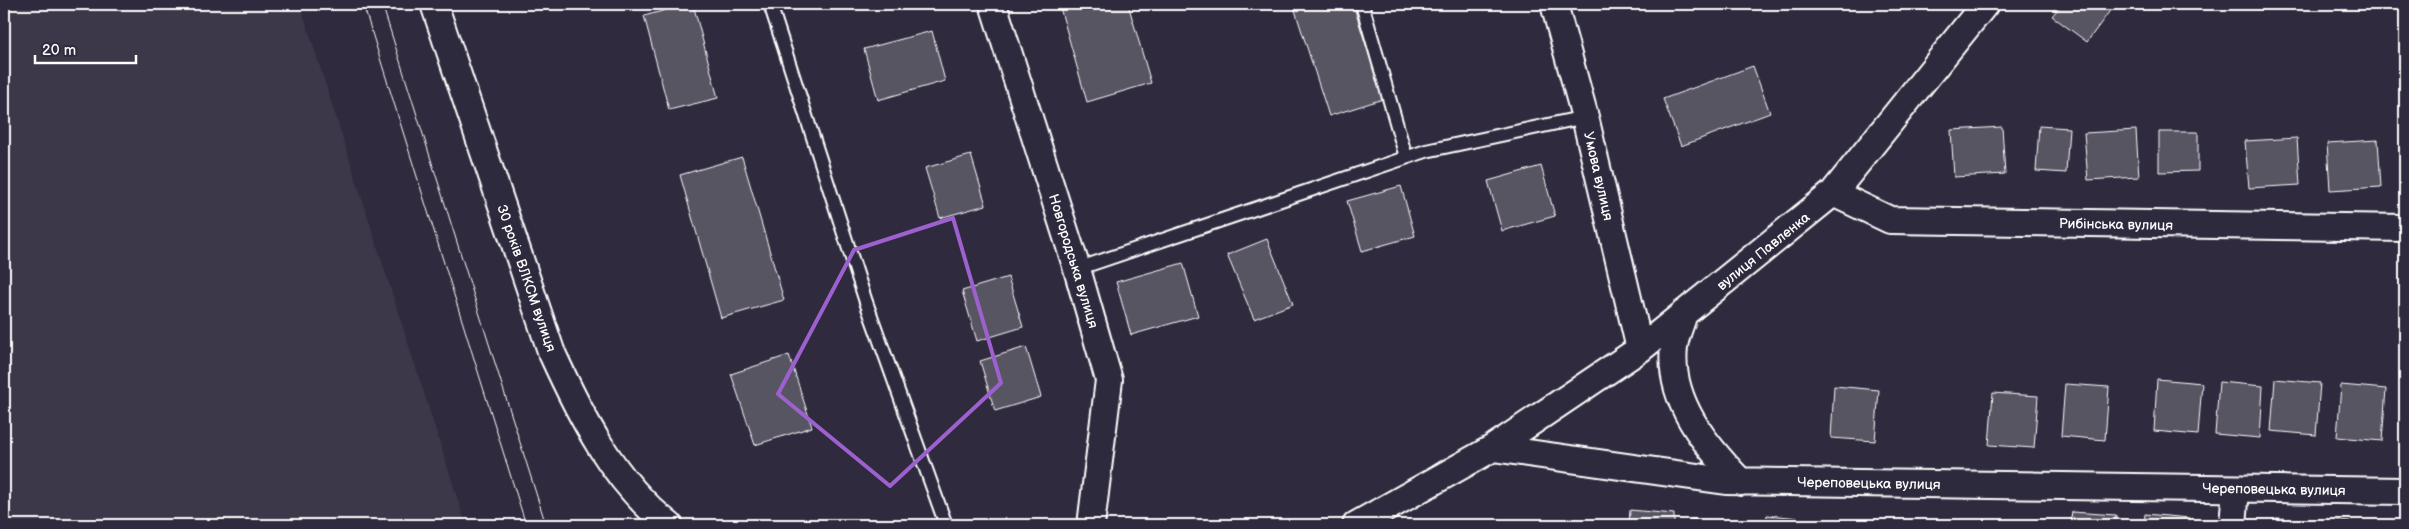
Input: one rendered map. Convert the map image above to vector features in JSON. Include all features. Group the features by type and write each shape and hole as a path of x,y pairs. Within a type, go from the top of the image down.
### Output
{"street":[{"name":"30 років ВЛКСМ вулиця","path":"434,4 551,351 575,403 602,450 630,488 669,525"},
{"name":"Новгородська вулиця","path":"993,4 1077,269 1109,380 1091,525"},
{"name":"Умова вулиця","path":"1554,4 1585,117 1640,348"},
{"name":"вулиця Павленка","path":"1493,448 1640,348 1834,194 1985,4"},
{"name":"Рибінська вулиця","path":"1834,194 1890,220 2405,228"},
{"path":"1684,313 1674,345 1673,363 1681,396 1694,428 1714,454 1740,482"},
{"path":"1356,525 1493,448"},
{"name":"Череповецька вулиця","path":"1493,448 1740,482 2405,491"},
{"path":"2232,525 2236,489"}],"lane":[{"path":"770,4 866,302 946,525"},
{"path":"1362,4 1406,157"},
{"path":"1077,269 1426,151 1585,117"}],"highlighted area":[{"path":"953,218 1001,383 890,486 778,394 854,250"}],"shaded area":[{"path":"4,4 300,4 466,525 4,525"}],"building":[{"path":"693,4 718,98 669,110 644,16"},
{"path":"1059,4 1128,4 1151,83 1087,102"},
{"path":"1293,4 1353,4 1383,99 1329,116"},
{"path":"2062,4 2114,5 2087,42 2052,16"},
{"path":"932,31 945,81 878,100 864,49"},
{"path":"1753,66 1770,113 1681,146 1663,99"},
{"path":"2039,126 2069,128 2066,173 2036,171"},
{"path":"2002,127 2005,174 1954,177 1951,130"},
{"path":"2136,130 2139,177 2088,180 2084,133"},
{"path":"2159,132 2198,132 2198,171 2159,172"},
{"path":"2297,138 2300,185 2249,188 2245,141"},
{"path":"2378,140 2381,187 2330,190 2327,143"},
{"path":"971,155 986,205 940,218 925,168"},
{"path":"742,157 784,300 721,318 680,175"},
{"path":"1541,166 1555,216 1502,231 1488,181"},
{"path":"1401,186 1415,236 1362,251 1347,201"},
{"path":"1267,239 1293,304 1254,319 1227,255"},
{"path":"1183,263 1198,316 1131,335 1116,282"},
{"path":"1008,277 1023,327 977,341 962,291"},
{"path":"1026,347 1041,397 995,411 980,361"},
{"path":"789,355 812,427 755,445 731,374"},
{"path":"2157,379 2202,383 2198,435 2154,431"},
{"path":"2275,379 2320,383 2316,435 2271,431"},
{"path":"2219,382 2263,386 2260,438 2215,434"},
{"path":"2065,384 2109,387 2105,440 2061,436"},
{"path":"2341,385 2386,389 2382,441 2337,437"},
{"path":"1834,386 1879,390 1875,441 1831,438"},
{"path":"1993,393 2038,396 2034,448 1989,445"},
{"path":"1630,510 1674,514 1674,525 1629,525"},
{"path":"2072,512 2116,515 2115,525 2070,525"},
{"path":"2145,514 2190,518 2189,525 2144,525"},
{"path":"1767,515 1812,519 1811,525 1766,525"},
{"path":"2276,518 2326,521 2326,525 2276,525"},
{"path":"1691,519 1736,522 1736,525 1691,525"},
{"path":"1931,521 1975,525 1930,525"},
{"path":"2337,521 2389,525 2337,525"},
{"path":"1841,523 1867,525 1841,525"}],"tram line":[{"path":"363,4 526,525"},
{"path":"382,4 546,525"}]}
